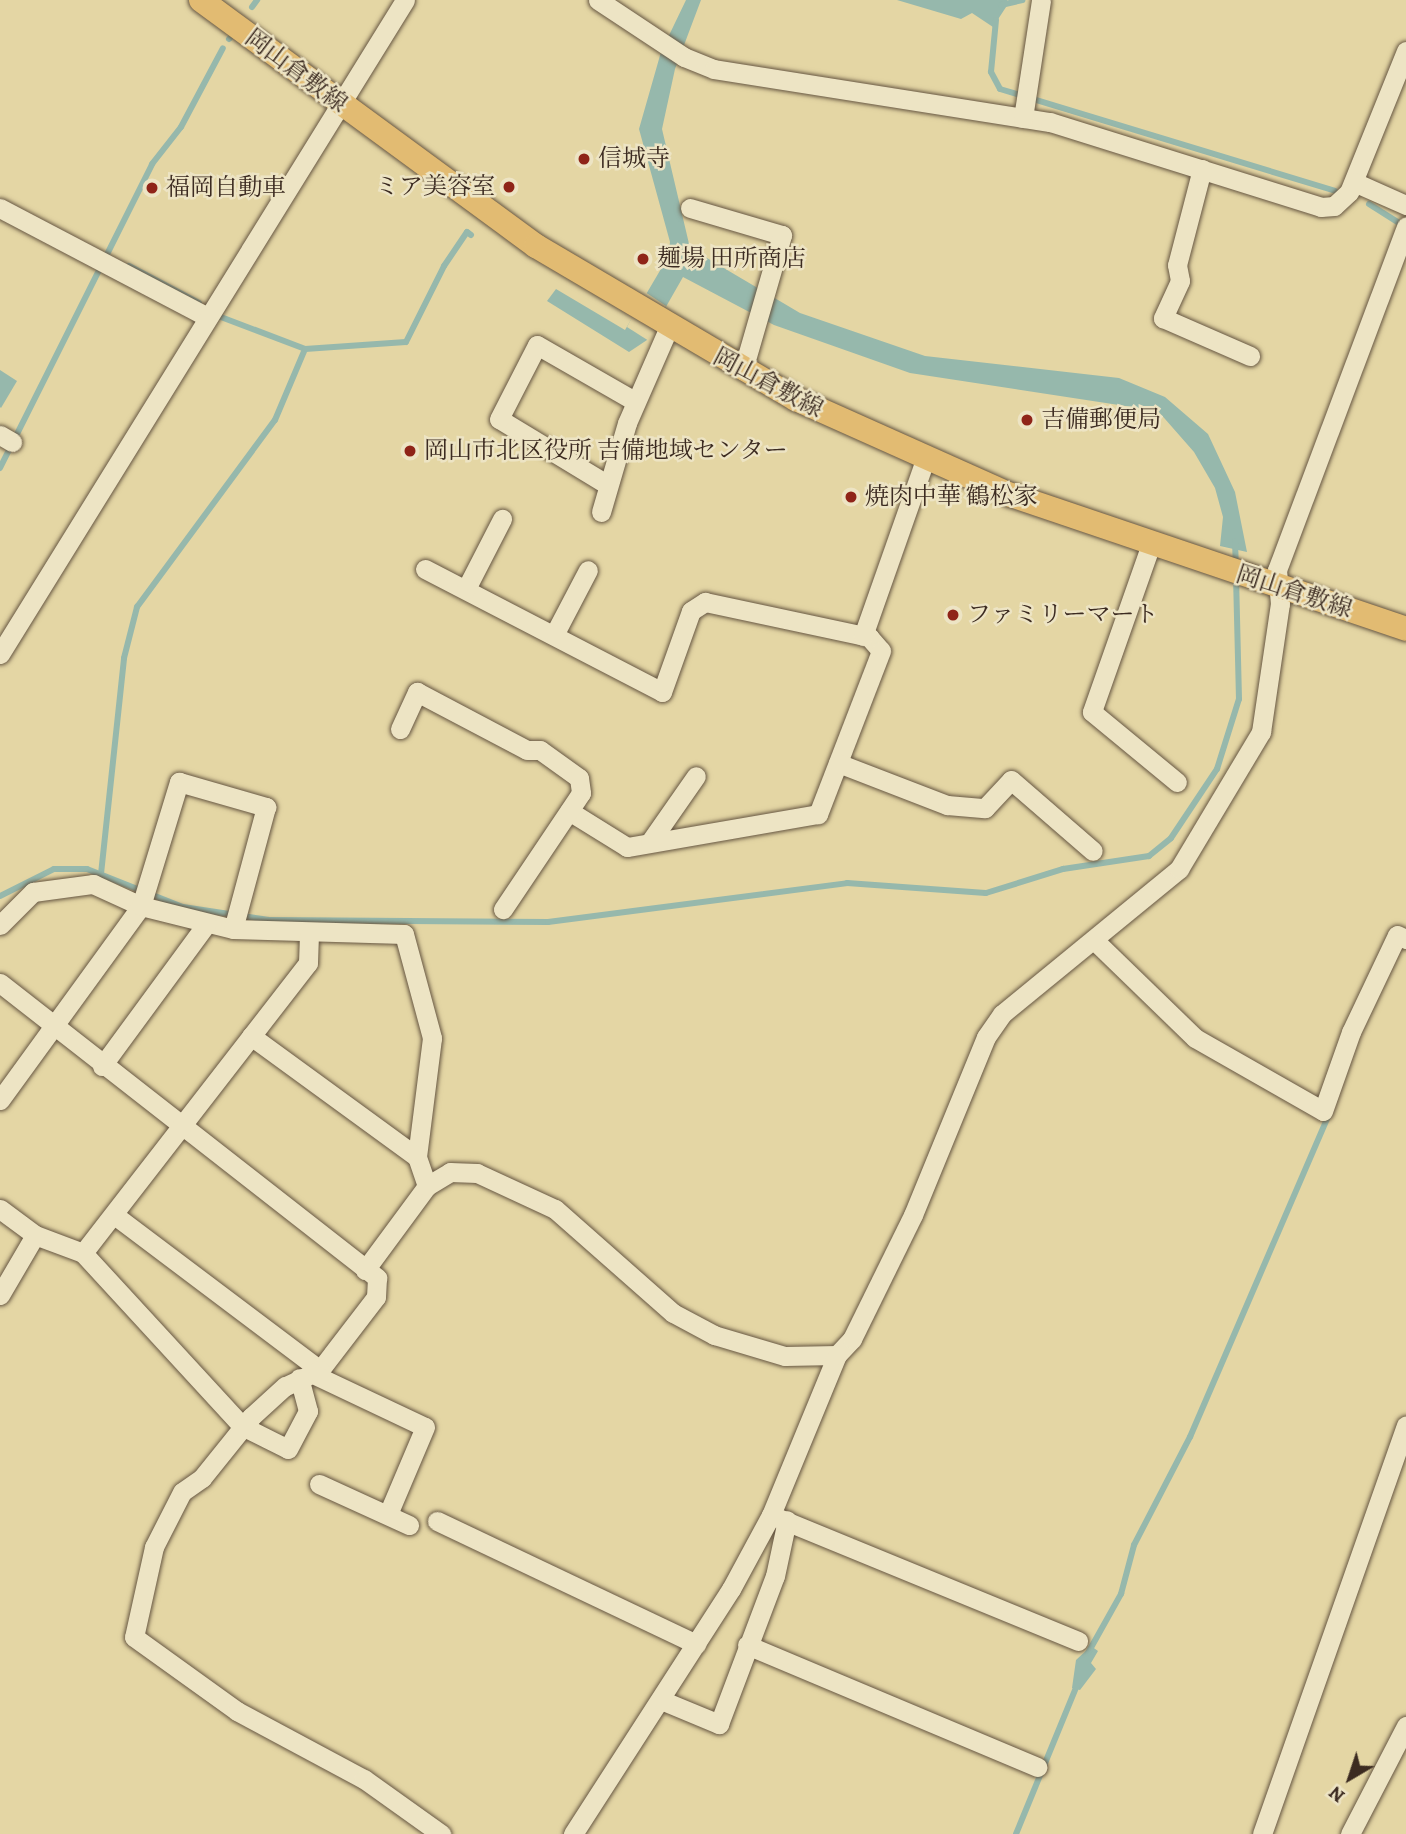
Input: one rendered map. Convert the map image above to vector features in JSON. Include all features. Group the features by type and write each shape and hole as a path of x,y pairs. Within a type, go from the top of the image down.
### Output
{"main road":[{"name":"岡山倉敷線","path":"201,0 339,103 635,310 743,370 925,460 1151,544 1406,629"}],"street":[{"path":"0,654 405,0"},
{"path":"598,0 684,57 715,69 1026,103 1202,169 1321,208 1334,206 1353,183 1406,51"},
{"path":"1026,103 1041,1"},
{"path":"1202,169 1177,265 1180,281 1163,318 1250,356"},
{"path":"1353,183 1406,205"},
{"path":"0,208 106,265 209,313"},
{"path":"690,208 782,236 761,318 743,370"},
{"path":"573,1834 779,1518 836,1355 852,1339 902,1237 986,1037 1002,1014 1095,941 1179,869 1261,732 1268,583 1277,569 1298,504 1405,228"},
{"path":"601,512 663,326"},
{"path":"608,485 499,419 537,345 636,402"},
{"path":"863,636 925,460"},
{"path":"466,589 502,519"},
{"path":"1151,544 1092,712 1177,782"},
{"path":"425,569 662,692 691,611 705,602 863,636 881,651 818,814 627,847 569,811"},
{"path":"554,635 588,570"},
{"path":"400,729 417,692 527,750 540,750 579,778 581,793 503,909"},
{"path":"838,763 947,805 985,808 1011,780 1093,851"},
{"path":"650,842 696,776"},
{"path":"0,1100 55,1027 144,897 179,782 266,807 235,920"},
{"path":"0,925 33,892 64,884 93,884 144,897 207,923 235,920 309,936 404,934 432,1038 417,1157 427,1186"},
{"path":"102,1066 207,923"},
{"path":"83,1253 308,963 309,936"},
{"path":"1095,941 1195,1038 1323,1111 1351,1032 1403,938"},
{"path":"0,983 179,1129 377,1278 376,1297 312,1375 242,1426 176,1501 154,1547 134,1637 237,1710 365,1779 441,1834"},
{"path":"251,1036 417,1157"},
{"path":"365,1270 427,1186 450,1172 477,1173 555,1209 674,1313 714,1335 785,1356 836,1355"},
{"path":"0,1209 35,1235 83,1253 242,1426 288,1449 308,1411 312,1375"},
{"path":"114,1215 312,1375 425,1427 388,1514"},
{"path":"0,1295 35,1235"},
{"path":"1262,1834 1406,1426"},
{"path":"319,1484 410,1525"},
{"path":"779,1518 1079,1641"},
{"path":"662,1700 719,1724 775,1576 779,1518"},
{"path":"437,1521 696,1644"},
{"path":"747,1645 1037,1767"},
{"path":"1350,1834 1406,1726"}],"water":[{"path":"686,0 701,0 675,69 662,129 690,248 800,313 925,356 1119,378 1165,397 1208,434 1235,492 1247,552 1220,546 1223,517 1215,488 1194,452 1158,411 910,373 774,325 683,277 647,340 629,352 547,301 556,289 625,330 668,257 670,242 639,129 661,52"},
{"path":"897,0 1007,0 1008,4 993,27 972,13 961,19"},
{"path":"0,370 17,381 1,408 0,407"},
{"path":"1091,1646 1098,1651 1091,1663 1096,1669 1080,1690 1072,1688 1076,1660"}],"pier":[{"path":"645,292 666,306 649,341 627,327"}],"waterway":[{"path":"252,7 257,0"},
{"path":"1001,5 1022,0"},
{"path":"996,20 991,72 1000,89 1335,191"},
{"path":"0,468 152,164 181,127 223,48"},
{"path":"1369,204 1404,226"},
{"path":"101,874 124,658 137,607 275,420 305,349 406,342 444,266 467,232 471,235"},
{"path":"129,266 199,303"},
{"path":"213,314 305,349"},
{"path":"1235,541 1236,565"},
{"path":"0,896 54,869 87,869 183,907 269,920 548,922 847,883 986,893 1063,869 1149,856 1171,838 1217,769 1239,699 1236,576"},
{"path":"1088,1653 1121,1594 1134,1545 1190,1437 1330,1112"},
{"path":"1016,1834 1078,1683"}],"place":[{"name":"信城寺","path":"584,159"},
{"name":"ミア美容室","path":"509,187"},
{"name":"福岡自動車","path":"152,188"},
{"name":"麺場 田所商店","path":"643,259"},
{"name":"吉備郵便局","path":"1027,420"},
{"name":"岡山市北区役所 吉備地域センター","path":"410,451"},
{"name":"焼肉中華 鶴松家","path":"851,497"},
{"name":"ファミリーマート","path":"953,615"}]}
